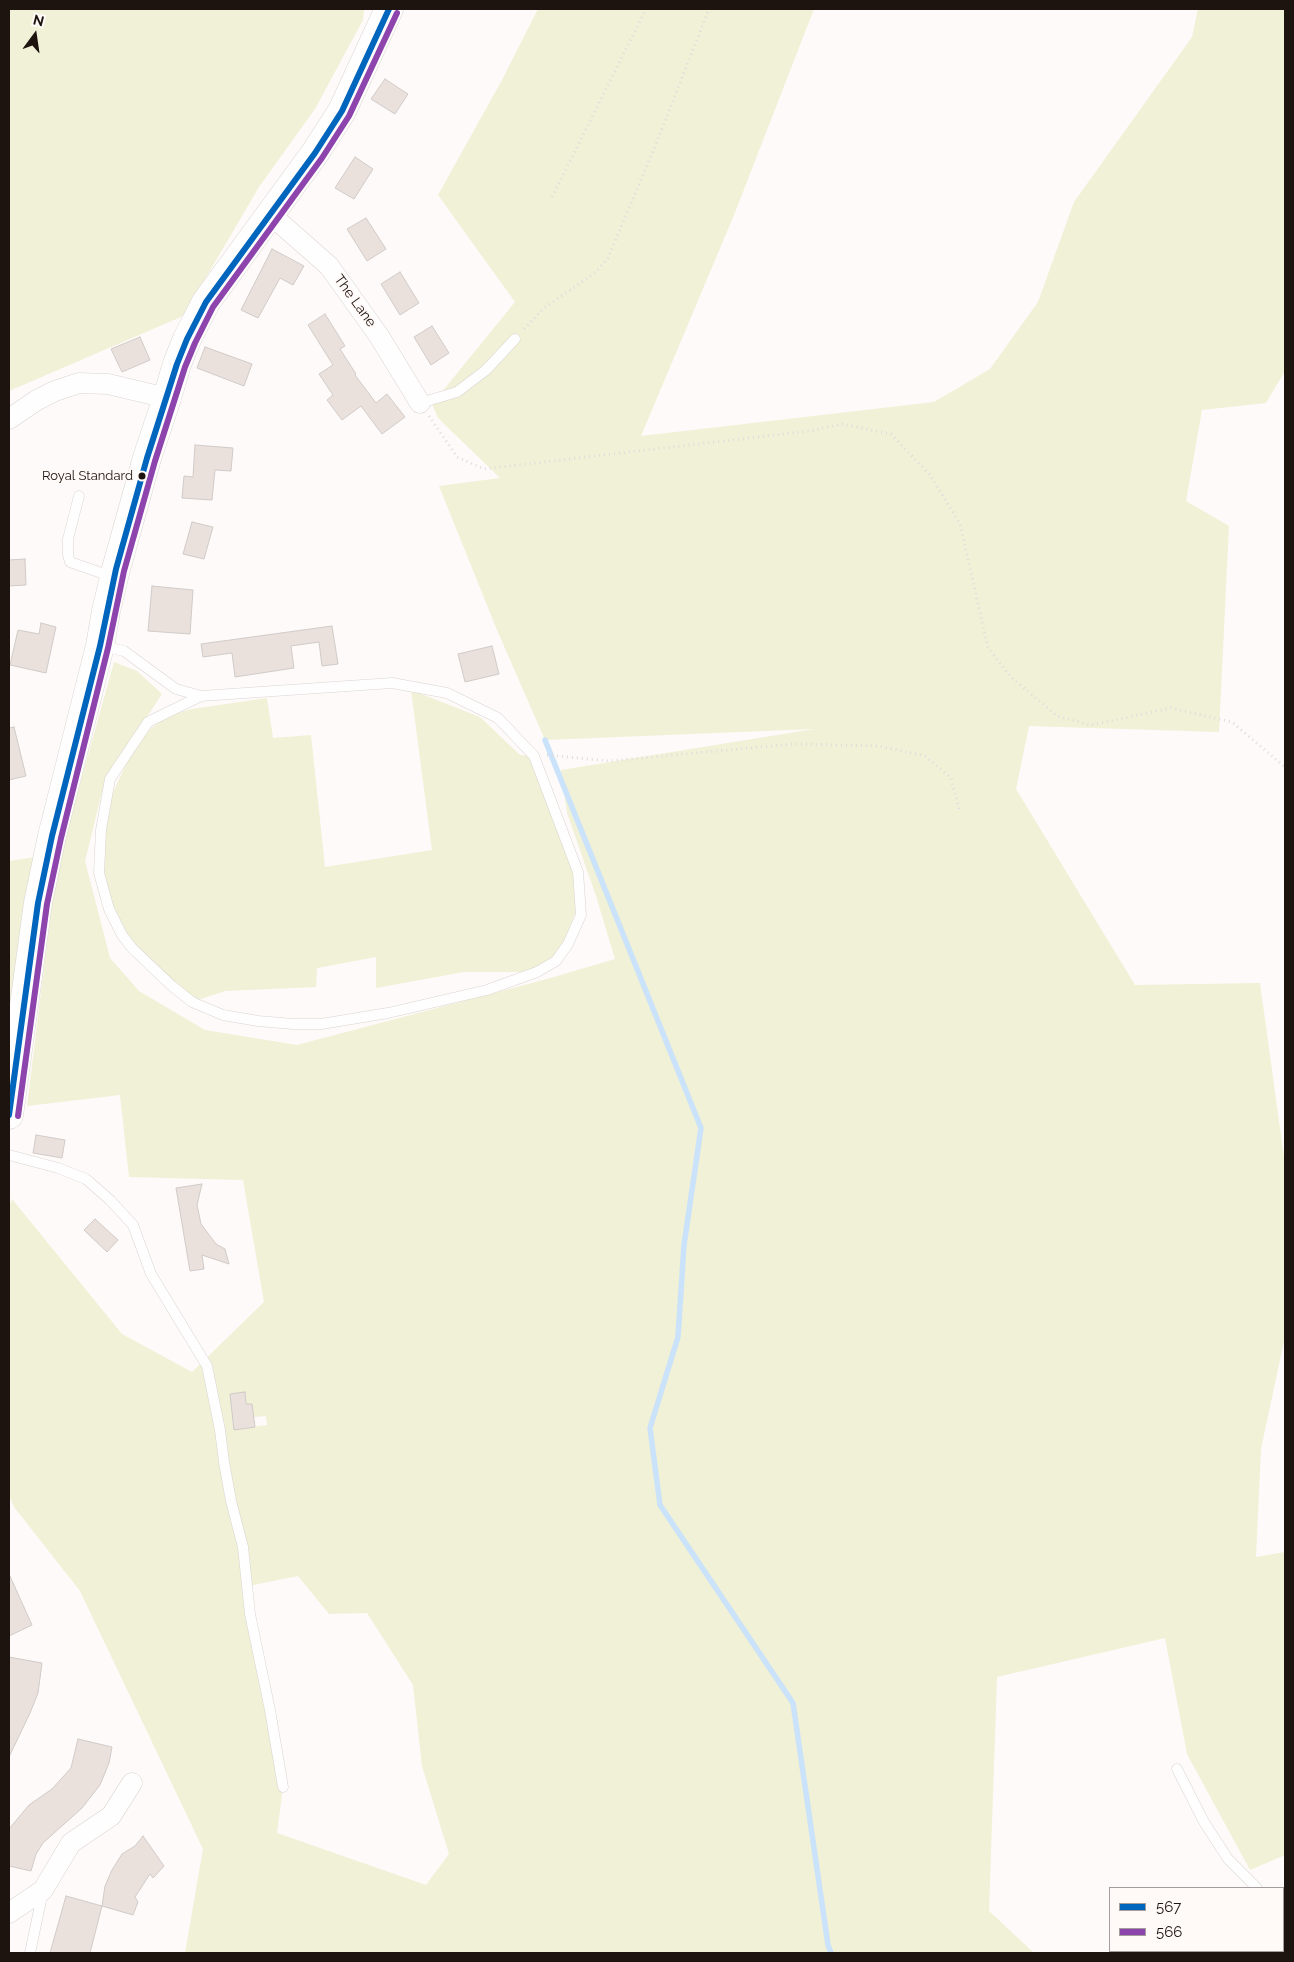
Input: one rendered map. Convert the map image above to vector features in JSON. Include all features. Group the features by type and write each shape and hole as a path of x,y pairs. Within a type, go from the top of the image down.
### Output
{"street":[{"path":"9,1115 38,903 52,836 100,646 114,577 146,458 183,348 206,302 271,215 342,111 389,9"},
{"name":"The Lane","path":"271,215 329,266 379,336 420,403"},
{"path":"9,419 43,397 78,383 108,384 167,398"},
{"path":"9,1913 43,1890 71,1843 111,1816 132,1783"}],"lane":[{"path":"420,403 457,392 486,370 515,339"},
{"path":"79,496 68,540 70,562 114,577"},
{"path":"100,646 124,651 176,689 201,696 392,683 447,693 498,718 534,756 578,872 581,915 568,944 556,961 537,972 488,990 388,1013 321,1024 258,1021 223,1014 192,1002 145,961 122,935 109,909 99,874 101,830 110,779 148,722 201,696"},
{"path":"9,1155 58,1168 86,1179 116,1206 133,1225 151,1274 207,1366 220,1430 231,1501 243,1547 250,1614 270,1710 283,1787"},
{"path":"1177,1769 1213,1837 1228,1859 1256,1887"},
{"path":"30,1953 43,1890"}],"path":[{"path":"552,196 646,9"},
{"path":"515,339 543,309 596,272 608,258 658,139 709,9"},
{"path":"420,403 457,457 484,468 799,432 842,424 891,434 930,475 960,524 988,648 1011,677 1038,700 1057,716 1091,725 1171,708 1232,722 1285,767"},
{"path":"544,754 609,761 793,744 878,746 926,756 951,778 959,809"}],"green space":[{"path":"9,9 364,9 363,20 315,109 259,187 198,291 192,306 181,317 9,391"},
{"path":"538,9 814,9 734,215 641,436 934,402 990,369 1038,302 1074,202 1192,37 1198,9 1285,9 1285,371 1266,403 1202,410 1186,501 1229,526 1219,732 1029,726 1016,789 1135,985 1260,983 1285,1165 1285,1336 1261,1449 1256,1557 1285,1552 1285,1855 1250,1870 1187,1754 1165,1638 997,1677 989,1911 1034,1953 185,1953 203,1849 80,1591 14,1507 9,1495 9,1207 12,1199 122,1334 192,1372 264,1302 243,1180 129,1177 120,1095 27,1106 56,870 114,662 137,671 162,694 105,780 85,861 110,958 139,991 205,1030 297,1045 547,979 615,959 596,896 567,813 561,770 814,729 545,740 497,630 439,486 500,478 438,418 432,404 515,302 438,195 502,80","holes":["245,1392 246,1404 253,1417 266,1416 267,1425 234,1429","298,1576 329,1614 367,1613 413,1685 422,1766 449,1854 426,1885 277,1833 283,1787 248,1586"]},
{"path":"411,690 480,717 520,755 534,756 556,811 581,899 556,961 537,972 464,972 376,988 376,957 317,968 316,987 225,991 192,1002 134,947 105,895 103,873 106,808 131,753 151,728 171,715 192,709 267,698 273,738 311,735 325,867 432,850"},
{"path":"36,857 9,1016 9,861"},
{"path":"1285,1946 1285,1953 1156,1953 1284,1952"}],"building":[{"path":"385,79 408,94 395,114 371,99"},
{"path":"355,157 373,169 354,199 335,188"},
{"path":"366,218 386,249 367,261 347,229"},
{"path":"272,249 304,266 293,285 280,278 258,318 241,310"},
{"path":"400,272 419,303 400,315 381,284"},
{"path":"325,314 345,346 340,349 355,375 376,403 387,394 405,417 382,434 361,406 342,420 327,400 333,395 319,374 333,365 308,325"},
{"path":"432,326 449,353 431,365 414,337"},
{"path":"140,337 150,360 122,372 111,349"},
{"path":"205,347 252,364 244,386 197,368"},
{"path":"195,445 233,448 231,471 215,470 212,500 182,498 184,476 193,477"},
{"path":"192,522 213,527 204,559 183,554"},
{"path":"25,559 26,585 9,586 9,560"},
{"path":"152,586 193,590 190,634 148,631"},
{"path":"41,623 56,627 46,673 10,665 18,630 39,634"},
{"path":"332,626 338,664 322,666 319,642 291,646 294,668 235,677 232,653 203,657 201,644"},
{"path":"492,646 499,674 465,682 458,654"},
{"path":"14,727 26,776 9,780 9,728"},
{"path":"36,1135 65,1140 62,1158 33,1153"},
{"path":"202,1184 197,1205 201,1224 216,1244 225,1249 229,1264 202,1255 204,1269 190,1271 176,1188"},
{"path":"95,1219 118,1240 107,1252 84,1230"},
{"path":"245,1392 246,1404 252,1404 255,1427 234,1430 230,1394"},
{"path":"9,1574 32,1625 9,1636"},
{"path":"9,1657 42,1663 38,1693 9,1757"},
{"path":"78,1739 112,1747 109,1763 100,1785 82,1808 43,1843 36,1854 31,1871 9,1866 9,1829 29,1805 52,1789 71,1768"},
{"path":"143,1836 164,1866 153,1878 150,1874 135,1897 138,1902 133,1915 102,1906 105,1886 112,1870 122,1854 135,1846"},
{"path":"66,1896 102,1906 90,1953 50,1953"}],"waterway":[{"path":"545,740 701,1128 684,1245 678,1337 650,1428 660,1505 793,1703 828,1945 831,1953"}],"transit line":[{"name":"567","path":"9,1115 38,903 52,836 100,646 116,569 147,458 177,364 187,339 206,302 315,153 342,111 389,9"},
{"name":"566","path":"18,1116 47,904 61,838 108,648 124,571 155,461 185,367 213,307 322,158 349,116 397,13"}],"place":[{"name":"Royal Standard","path":"142,476"}]}
